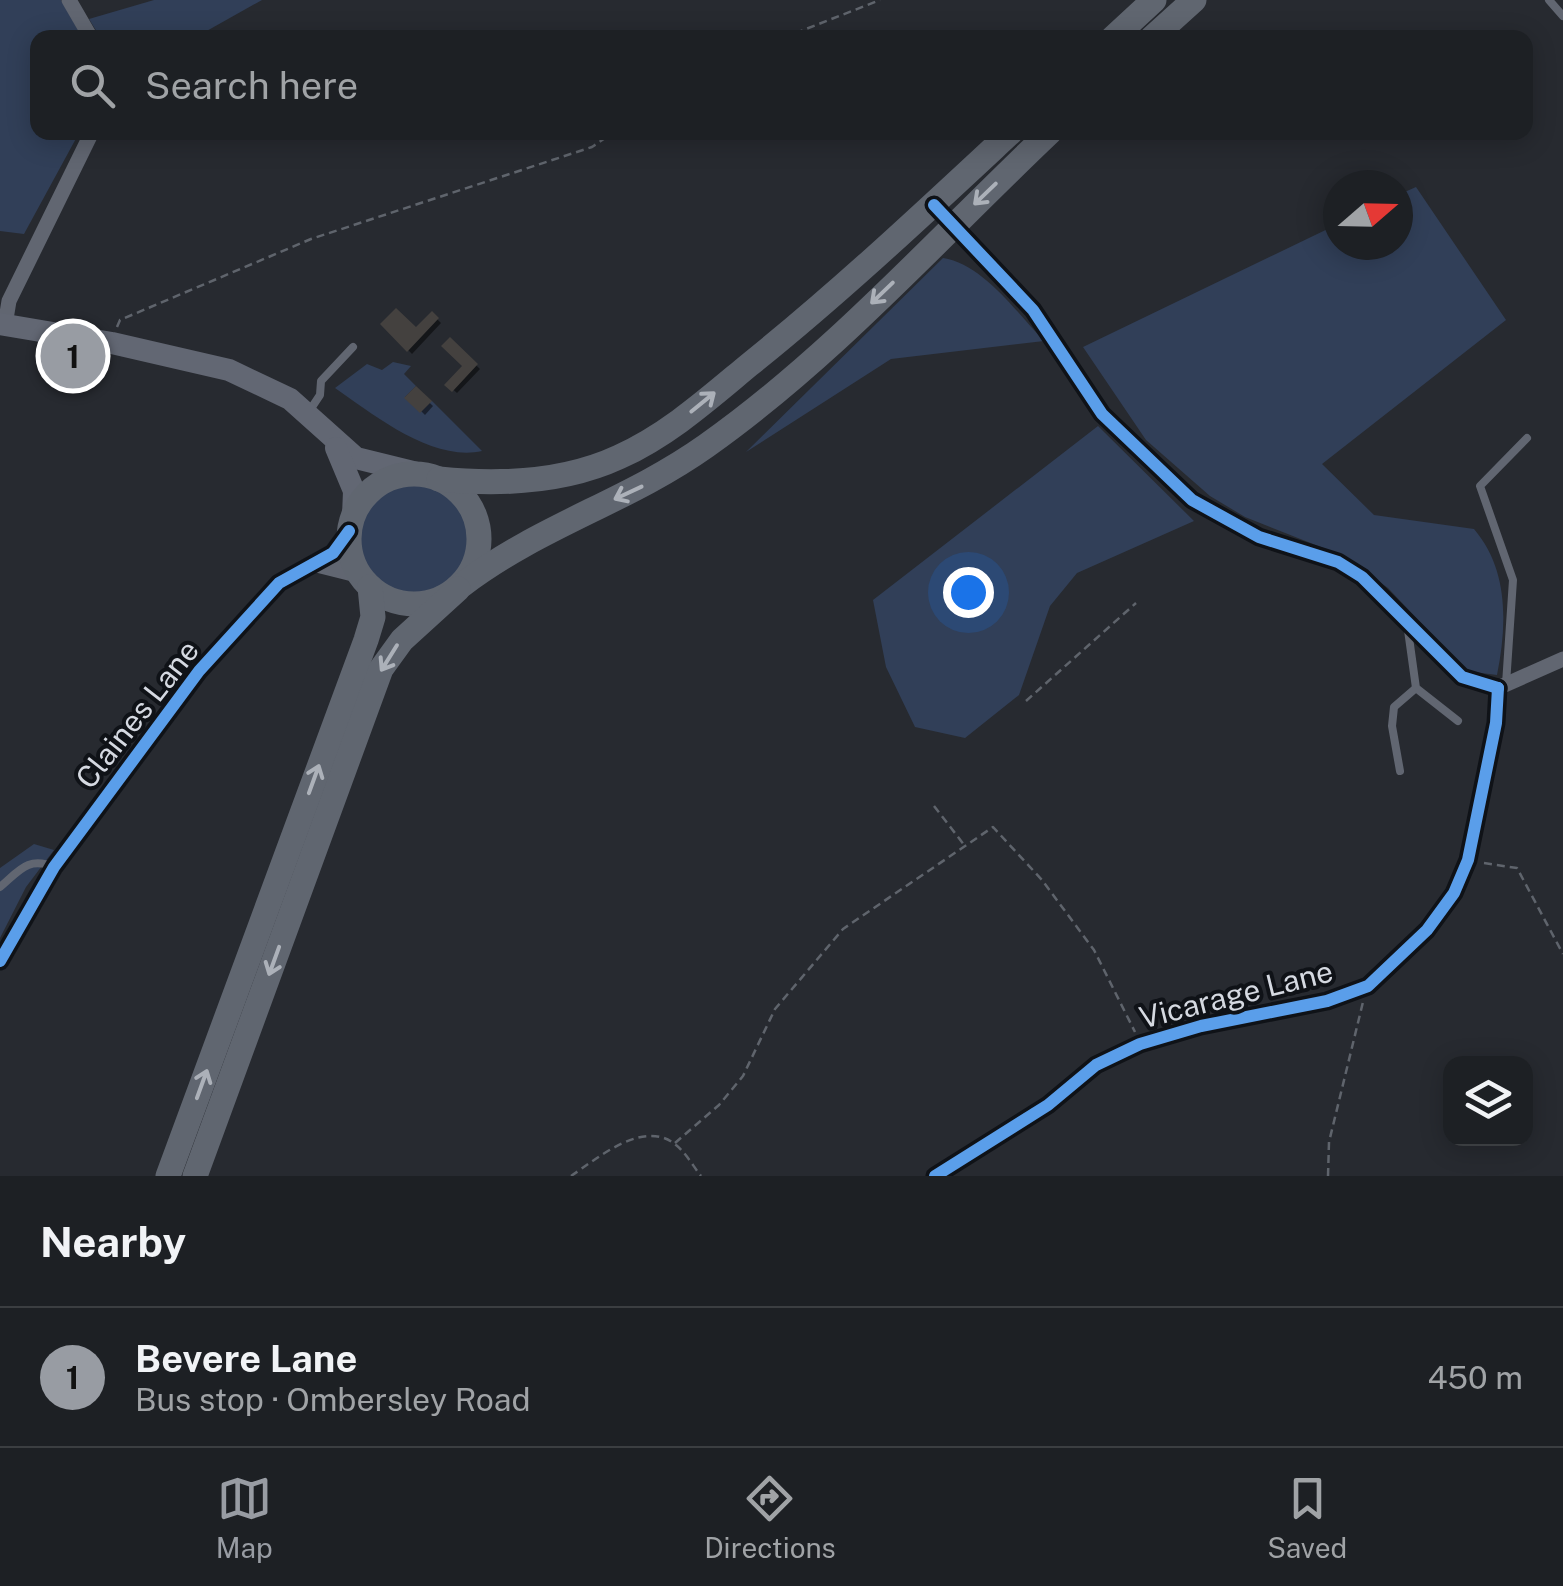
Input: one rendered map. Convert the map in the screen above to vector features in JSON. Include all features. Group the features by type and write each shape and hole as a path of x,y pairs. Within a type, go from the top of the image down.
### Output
{"highway":[{"path":"1122,30 1154,0"},
{"path":"1161,30 1194,0"},
{"path":"168,1176 366,640 373,616 351,523 372,490 385,480 430,476 529,480 618,457 668,430 852,280 1003,140"},
{"path":"194,1176 382,670 402,640 460,587 522,542 641,486 708,445 808,364 1042,140"},
{"path":"364,581 404,604 424,604 460,587 478,558 477,520 468,502 430,476"}],"main road":[{"path":"3,325 112,342 229,370 263,384 308,414 333,442 373,465 430,476"},
{"path":"333,442 354,491 351,523"}],"street":[{"path":"69,0 86,30"},
{"path":"3,325 9,301 88,140"},
{"path":"934,205 1034,310 1102,414 1192,500 1259,537 1338,562 1362,577 1408,618 1462,677 1502,686 1563,658"},
{"name":"Claines Lane","path":"0,961 54,868 199,671 279,583 333,554 351,523"},
{"path":"315,562 364,581"},
{"name":"Vicarage Lane","path":"936,1176 1048,1105 1096,1064 1140,1044 1201,1026 1357,993 1427,930 1454,893 1468,860 1502,686"}],"lane":[{"path":"1549,0 1563,16"},
{"path":"308,414 320,395 321,381 353,347"},
{"path":"1502,686 1512,640 1513,580 1480,486 1527,438"},
{"path":"1408,618 1416,688 1458,721"},
{"path":"1400,771 1392,726 1394,708 1416,688"},
{"path":"0,887 24,864 35,861 54,868"}],"path":[{"path":"803,30 880,0"},
{"path":"112,342 120,320 276,254 592,147 602,140"},
{"path":"1026,701 1136,603"},
{"path":"934,806 966,848"},
{"path":"674,1143 718,1105 743,1076 775,1009 842,929 993,827 1042,880 1094,950 1140,1044"},
{"path":"1468,860 1517,868 1563,954"},
{"path":"1328,1176 1329,1142 1364,1006 1357,993"},
{"path":"571,1176 618,1146 647,1135 674,1143 701,1176"}],"shaded area":[{"path":"0,0 61,0 78,30 30,30 30,140 75,140 24,234 0,231"},
{"path":"154,0 262,0 208,30 96,30 89,19"},
{"path":"1416,187 1506,320 1322,464 1374,515 1474,529 1494,562 1502,599 1503,637 1497,675 1466,671 1388,588 1341,555 1245,517 1210,496 1146,440 1083,347 1323,231 1323,260 1413,260"},
{"path":"943,258 958,262 985,280 1044,341 891,359 746,452"},
{"path":"393,362 411,366 404,374 416,386 405,397 432,401 482,451 463,453 424,443 385,423 335,388 367,364 382,370"},
{"path":"1098,426 1194,521 1077,573 1050,606 1019,695 965,738 915,727 886,667 873,600"},
{"path":"415,483 436,487 455,499 467,518 471,539 467,560 455,579 436,591 415,595 394,591 375,579 363,560 359,539 363,518 375,499 394,487"},
{"path":"34,844 54,850 26,887 0,938 0,868"}],"building":[{"path":"396,308 416,327 432,311 439,318 407,352 380,324"},
{"path":"450,337 478,364 452,392 444,385 462,366 441,346"},
{"path":"416,386 432,401 420,413 404,398"}],"cycle path":[{"path":"934,205 1033,310 1102,414 1192,500 1259,537 1338,562 1362,577 1462,677 1498,688"},
{"path":"0,961 54,867 199,671 279,583 333,553 349,531"},
{"path":"935,1176 1048,1105 1096,1065 1140,1044 1201,1026 1327,1001 1368,986 1427,930 1454,893 1468,860 1496,723 1498,688"}],"place":[{"name":"Bevere Lane","path":"73,356"}]}
